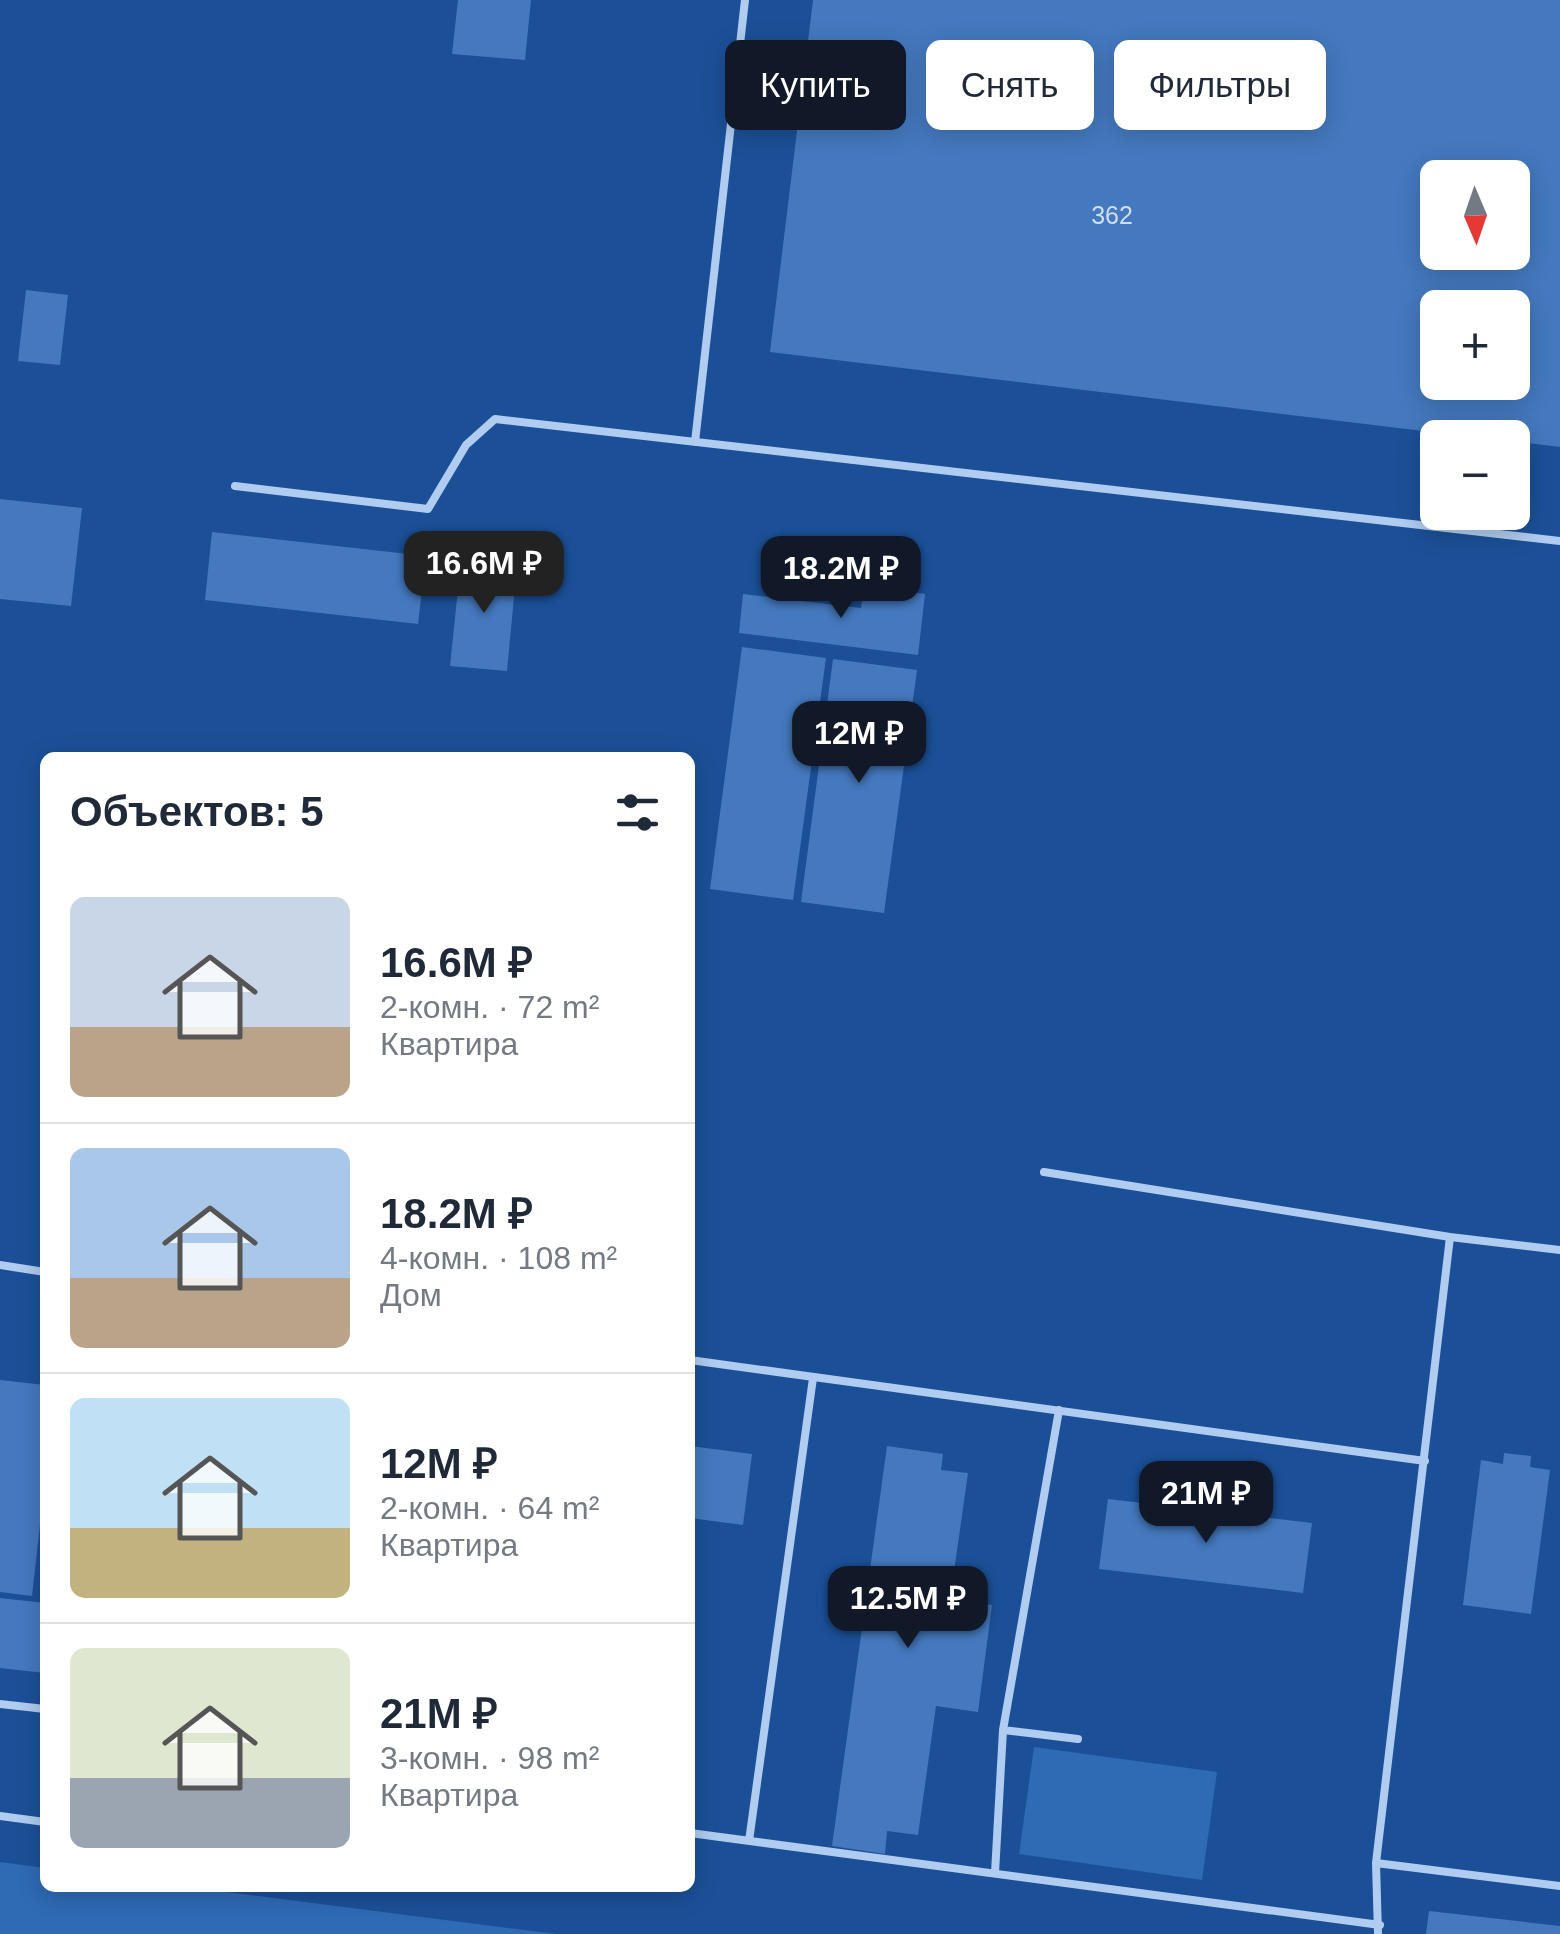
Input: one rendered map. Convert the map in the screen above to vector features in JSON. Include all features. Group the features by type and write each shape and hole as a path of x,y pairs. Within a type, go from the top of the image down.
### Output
{"lane":[{"path":"695,442 746,0"},
{"path":"234,486 428,509 466,444 495,419 1560,541"},
{"path":"1044,1172 1450,1237 1560,1250"},
{"path":"695,1834 1379,1930 1376,1863 1450,1237"},
{"path":"0,1265 40,1271"},
{"path":"695,1361 1424,1461"},
{"path":"750,1841 814,1378"},
{"path":"995,1873 1003,1730 1058,1410"},
{"path":"0,1704 40,1708"},
{"path":"1003,1730 1078,1739"},
{"path":"0,1816 40,1821"},
{"path":"1376,1863 1560,1886"}],"shaded area":[{"path":"1034,1747 1217,1772 1202,1880 1019,1854"},
{"path":"0,1862 40,1867 40,1892 226,1892 556,1934 0,1934"}],"building":[{"path":"458,0 531,0 525,60 452,54"},
{"path":"813,0 1560,0 1560,447 1530,443 1530,420 1420,420 1420,431 770,352 797,130 906,130 906,40 808,40"},
{"path":"26,290 68,295 60,365 18,361"},
{"path":"0,499 82,508 71,606 0,599"},
{"path":"212,532 426,556 418,624 205,600"},
{"path":"461,560 517,565 507,671 450,666"},
{"path":"864,586 925,594 918,655 739,633 743,594 861,608"},
{"path":"742,647 826,658 793,900 710,889"},
{"path":"833,659 917,670 884,913 801,902"},
{"path":"0,1380 40,1384 40,1525 32,1596 0,1592"},
{"path":"887,1446 943,1454 941,1470 968,1473 950,1600 992,1605 978,1712 936,1706 918,1835 887,1831 885,1854 832,1846"},
{"path":"695,1447 752,1454 743,1525 695,1519"},
{"path":"1504,1453 1531,1456 1530,1467 1550,1470 1531,1614 1463,1605 1481,1460 1503,1464"},
{"path":"1108,1499 1312,1523 1303,1593 1099,1569"},
{"path":"0,1598 40,1602 40,1672 0,1668"},
{"path":"1429,1911 1560,1926 1560,1934 1426,1934"}]}
